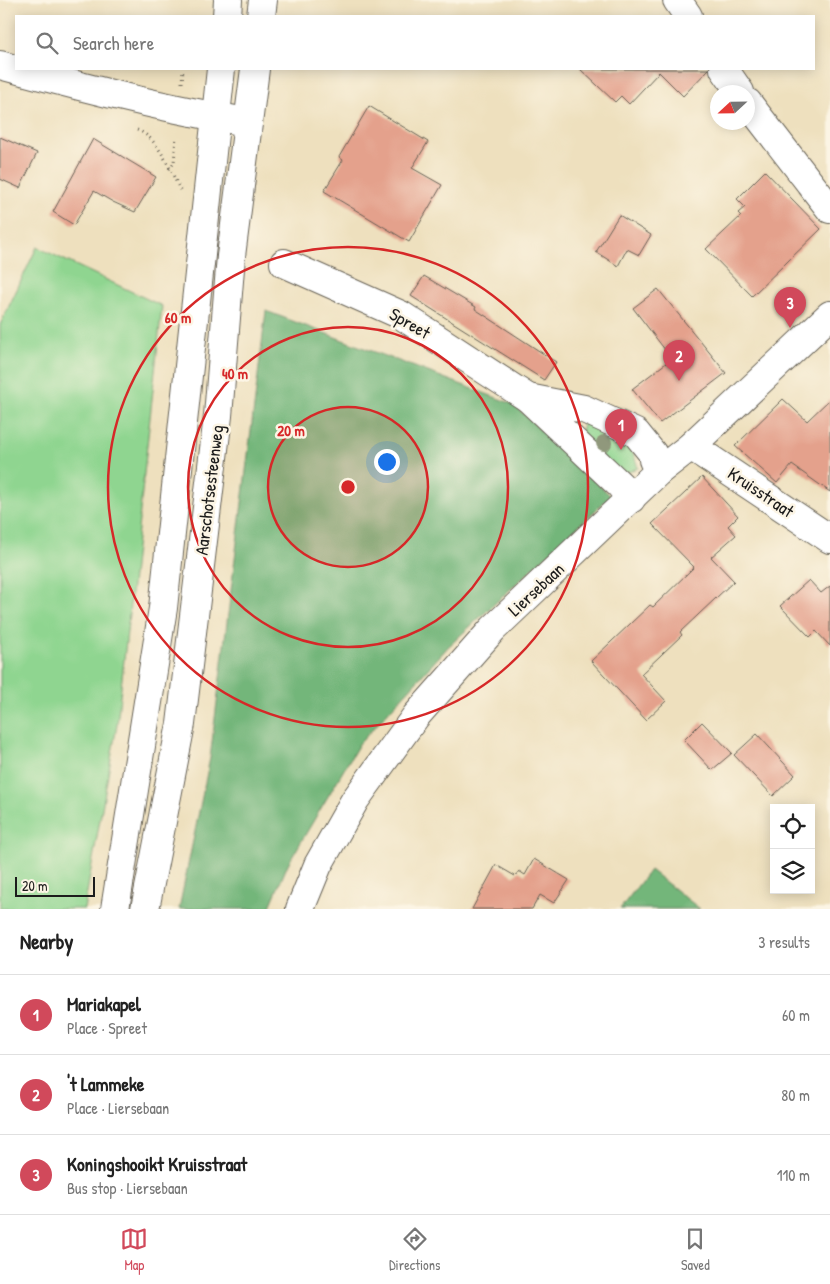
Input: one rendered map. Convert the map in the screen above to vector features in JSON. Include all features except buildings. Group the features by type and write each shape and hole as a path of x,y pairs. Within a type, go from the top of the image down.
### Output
{"street":[{"path":"227,15 228,0"},
{"path":"261,15 264,0"},
{"path":"677,0 687,15"},
{"path":"0,65 15,69"},
{"path":"19,70 104,93 248,122"},
{"name":"Aarschotsesteenweg","path":"115,909 163,608 221,70"},
{"name":"Aarschotsesteenweg","path":"146,909 181,724 218,416 231,256 255,70"},
{"path":"725,70 735,85"},
{"path":"755,112 830,209"},
{"name":"Spreet","path":"284,263 401,315 528,398 620,485 631,499"},
{"name":"Liersebaan","path":"300,909 318,865 356,800 416,716 493,629 659,471 691,446 830,315"},
{"name":"Spreet","path":"528,398 584,410 636,433 653,454 659,471"},
{"name":"Kruisstraat","path":"691,446 830,540"}],"path":[{"path":"133,129 143,132 162,153 182,193"}],"green space":[{"path":"37,247 162,306 117,725 84,909 0,909 0,325"},
{"path":"266,311 513,404 611,496 448,647 359,744 288,864 269,909 179,909 210,758"},
{"path":"583,423 619,435 630,446 638,468 627,472 613,470 581,431"},
{"path":"650,870 700,909 620,909"}],"place":[{"name":"Koningshooikt Kruisstraat","path":"790,328"},
{"name":"'t Lammeke","path":"679,381"},
{"name":"Mariakapel","path":"621,450"}]}
